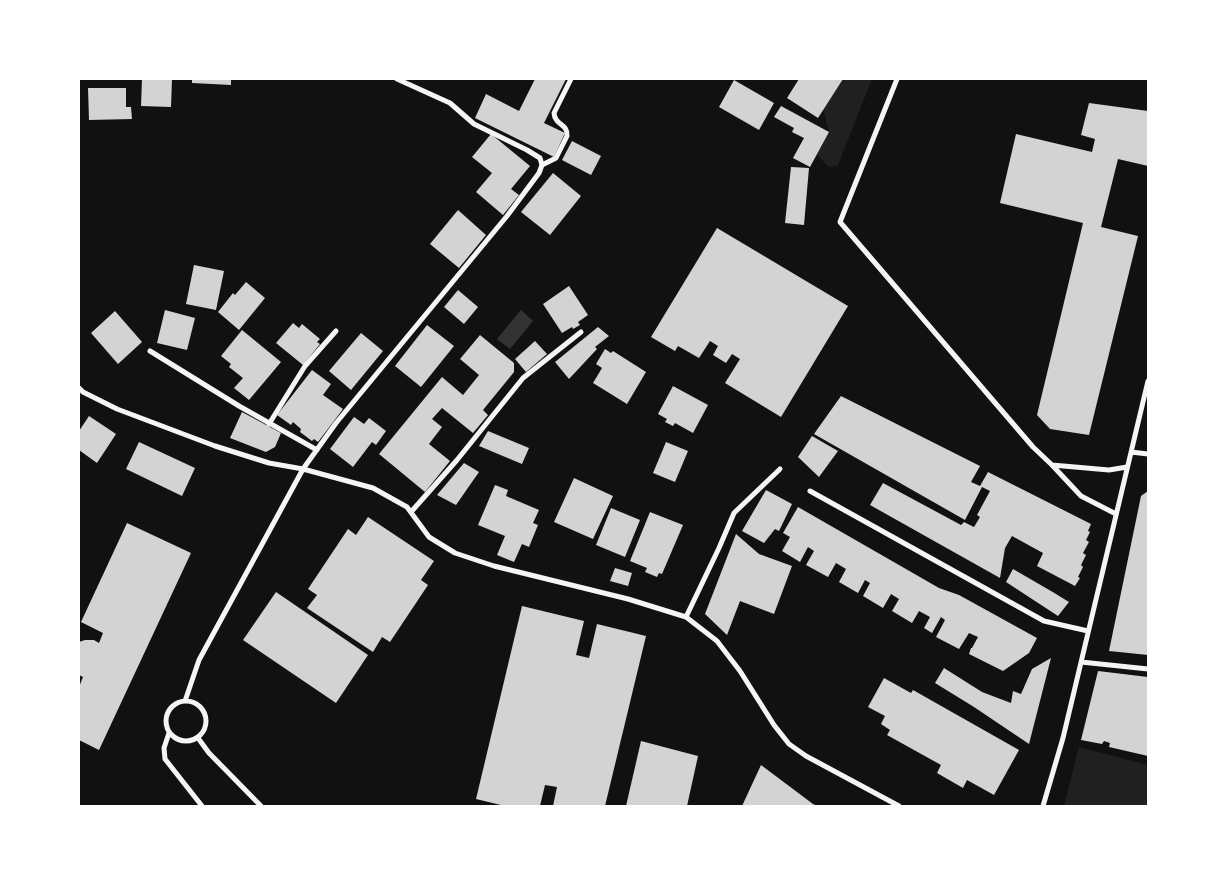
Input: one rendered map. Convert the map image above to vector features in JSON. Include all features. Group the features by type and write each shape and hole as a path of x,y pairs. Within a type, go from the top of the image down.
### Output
{"street":[{"path":"185,701 199,660 303,469 336,423 507,216 539,173 542,165 540,158 474,124 450,103 397,79"},
{"path":"542,165 556,158 567,136 567,132 555,119 554,113 571,79"},
{"path":"897,79 840,222 1033,447 1082,496 1116,514"},
{"path":"270,424 305,366 336,331"},
{"path":"410,512 457,460 523,378 581,332"},
{"path":"150,351 270,424 317,450"},
{"path":"1043,806 1063,738 1148,380"},
{"path":"79,388 83,392 116,409 215,446 268,463 303,469 374,488 407,507 429,537 455,553 494,566 628,599 686,617 717,641 740,671 788,744 806,756 899,806"},
{"path":"1131,452 1148,454"},
{"path":"1052,465 1109,470 1127,467"},
{"path":"686,617 734,513 780,469"},
{"path":"810,491 1044,621 1088,630"},
{"path":"1081,662 1148,669"},
{"path":"185,701 195,703 203,710 206,720 204,730 198,738 188,742 177,740 169,733 166,723 168,712 175,704 185,701"},
{"path":"169,733 164,748 165,759 202,806"},
{"path":"198,738 209,753 261,806"}],"shaded area":[{"path":"843,79 872,79 838,165 829,167 817,155 829,132 823,109"},
{"path":"521,310 533,321 510,349 497,339"},
{"path":"1079,747 1148,765 1148,806 1064,806"}],"building":[{"path":"142,79 172,79 171,107 141,106"},
{"path":"192,79 231,79 231,85 192,83"},
{"path":"535,79 566,79 544,123 565,133 554,157 475,118 486,94 519,111"},
{"path":"799,79 843,79 818,118 787,98"},
{"path":"734,80 774,103 759,130 719,107"},
{"path":"88,88 126,88 126,107 131,107 132,119 89,120"},
{"path":"1089,103 1148,111 1148,166 1118,159 1101,227 1138,236 1089,435 1050,429 1037,415 1083,223 1000,203 1016,134 1092,152 1095,139 1081,135"},
{"path":"781,106 829,132 810,167 793,158 804,138 792,132 794,128 774,117"},
{"path":"491,134 530,166 511,189 519,195 503,215 476,192 492,173 472,157"},
{"path":"572,141 601,156 591,175 562,160"},
{"path":"791,167 809,168 804,225 785,223"},
{"path":"553,173 581,196 550,235 521,212"},
{"path":"458,210 486,235 459,268 430,244"},
{"path":"717,228 848,306 781,417 725,383 740,359 732,354 726,363 713,355 718,346 710,341 699,358 678,346 675,351 651,337"},
{"path":"194,265 224,271 216,310 186,304"},
{"path":"246,282 265,298 239,330 218,312 233,293 235,295"},
{"path":"569,286 588,315 578,322 580,325 562,333 543,304"},
{"path":"458,290 478,307 464,324 444,307"},
{"path":"165,310 195,318 187,350 157,343"},
{"path":"115,311 142,342 118,364 91,333"},
{"path":"293,323 299,328 302,324 320,339 317,342 320,344 303,365 276,343"},
{"path":"427,325 454,346 421,387 395,366"},
{"path":"598,327 609,336 595,347 597,349 569,379 555,362"},
{"path":"242,330 281,362 249,400 234,388 243,378 229,367 231,364 221,356"},
{"path":"361,333 383,351 351,390 329,371"},
{"path":"480,335 514,363 514,372 483,410 488,415 473,433 442,408 432,419 442,427 429,444 450,461 425,492 379,454 442,377 463,395 479,375 460,359"},
{"path":"535,341 547,354 526,372 515,359"},
{"path":"605,349 611,353 613,351 646,372 627,404 593,383 602,368 596,364"},
{"path":"312,370 331,384 323,395 343,409 318,442 314,439 312,441 300,432 301,429 293,422 291,425 277,415"},
{"path":"673,386 708,405 693,433 675,423 673,426 665,422 667,419 658,414"},
{"path":"841,396 980,466 971,482 980,486 988,472 1091,524 1086,540 1089,542 1083,553 1086,555 1081,565 1083,567 1078,577 1080,578 1075,586 1037,566 1043,553 1012,536 1005,548 1000,578 870,505 883,483 961,525 964,522 974,527 980,517 977,515 990,491 982,487 965,520 814,434"},
{"path":"242,412 281,433 275,447 266,452 230,438"},
{"path":"89,416 116,434 97,463 79,450 79,431"},
{"path":"354,417 364,424 369,418 386,431 376,445 372,442 353,467 330,449"},
{"path":"488,431 529,448 522,464 479,446"},
{"path":"812,436 838,451 819,477 798,457"},
{"path":"139,442 195,468 182,496 126,469"},
{"path":"666,442 688,451 675,482 653,473"},
{"path":"464,463 479,472 456,505 437,495"},
{"path":"574,478 613,496 593,539 554,522"},
{"path":"495,485 508,490 506,496 539,510 533,523 538,525 529,547 522,544 514,562 497,555 505,536 478,525"},
{"path":"766,490 792,504 779,531 775,529 764,543 742,531"},
{"path":"1148,491 1148,655 1109,651 1141,496"},
{"path":"798,507 939,588 959,595 1037,638 1029,653 1003,671 969,654 978,637 969,633 959,649 936,637 945,620 941,617 932,633 924,628 930,617 919,611 912,623 892,611 899,599 891,594 883,608 863,596 870,583 865,580 858,593 839,582 846,569 836,563 828,577 806,565 814,551 808,547 800,562 782,551 790,537 783,533"},
{"path":"611,508 640,520 625,557 596,545"},
{"path":"650,512 683,525 662,574 659,573 657,577 645,572 647,568 630,561"},
{"path":"368,517 434,561 421,580 428,585 390,642 382,637 373,652 307,608 317,595 308,589 348,529 356,535"},
{"path":"127,523 191,553 99,750 79,740 79,687 83,677 79,675 79,642 94,640 99,643 103,633 81,622"},
{"path":"736,534 759,554 792,566 774,614 740,601 727,635 705,614"},
{"path":"615,568 632,573 628,586 610,581"},
{"path":"1013,569 1069,602 1058,616 1006,582"},
{"path":"276,592 368,655 336,703 243,640"},
{"path":"522,606 584,621 576,655 589,658 597,624 646,636 605,806 553,806 557,787 545,785 540,806 505,806 476,799"},
{"path":"1051,658 1029,744 935,683 944,668 982,692 1011,703 1013,691 1021,694 1032,669"},
{"path":"1098,671 1148,677 1148,756 1109,747 1110,743 1104,741 1102,744 1081,740"},
{"path":"884,678 911,693 913,690 1019,750 994,795 967,780 963,788 937,773 941,765 887,735 890,730 881,724 885,716 868,707"},
{"path":"641,741 698,756 687,806 626,806"},
{"path":"761,765 813,804 818,806 742,806"}]}
